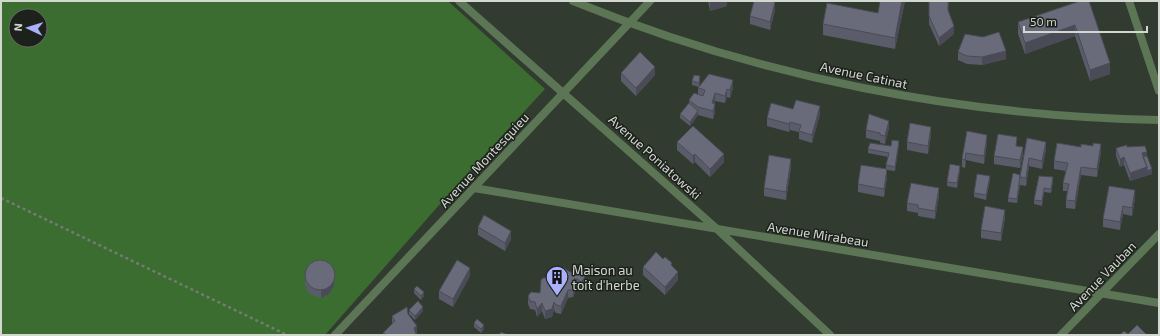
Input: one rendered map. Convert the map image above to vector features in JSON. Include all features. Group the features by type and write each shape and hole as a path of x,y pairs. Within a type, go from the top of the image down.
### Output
{"street":[{"name":"Avenue Poniatowski","path":"460,1 717,229 830,335"},
{"name":"Avenue Catinat","path":"573,1 629,24 753,61 841,83 929,101 1014,112 1083,118 1159,120"},
{"name":"Avenue Montesquieu","path":"335,335 650,1"},
{"path":"1129,1 1159,91"},
{"name":"Avenue Mirabeau","path":"474,188 1159,302"},
{"name":"Avenue Vauban","path":"1061,335 1159,234"}],"path":[{"path":"1,198 287,335"}],"green space":[{"path":"1,1 448,1 545,89 455,187 325,335 1,335"}],"building":[{"path":"754,1 775,2 770,22 750,16"},
{"path":"880,1 902,1 895,38 823,24 827,3 878,13"},
{"path":"929,1 948,1 948,10 954,26 939,38 929,16"},
{"path":"1080,1 1089,1 1110,63 1090,70 1075,25 1025,43 1018,22"},
{"path":"999,32 1006,51 982,57 967,56 958,52 965,34 983,37"},
{"path":"640,52 655,67 636,88 621,73"},
{"path":"709,74 733,80 730,90 727,89 725,96 715,93 712,103 715,104 713,111 698,107 689,100 694,93 703,96 705,90 698,88"},
{"path":"694,75 700,76 699,83 692,81"},
{"path":"796,100 820,106 812,135 799,131 801,125 790,122 789,124 767,118 771,103 793,109"},
{"path":"689,103 698,111 690,122 680,114"},
{"path":"869,114 889,121 885,136 880,135 880,133 866,130"},
{"path":"910,123 931,127 928,146 907,142"},
{"path":"693,126 724,154 710,169 695,154 693,156 677,142"},
{"path":"967,131 987,135 984,156 966,153 965,160 962,159"},
{"path":"998,134 1017,137 1016,146 1023,147 1020,160 994,156"},
{"path":"1027,138 1046,142 1042,161 1029,158 1026,178 1020,177"},
{"path":"892,140 899,141 895,167 886,165 889,153 868,149 870,143 891,146"},
{"path":"1057,143 1081,147 1081,144 1093,146 1093,143 1101,144 1097,169 1081,167 1075,201 1066,200 1069,184 1063,183 1068,163 1054,161"},
{"path":"1127,145 1127,147 1145,146 1147,152 1142,153 1147,167 1130,173 1124,157 1120,159 1116,148"},
{"path":"769,155 791,159 786,192 764,188"},
{"path":"1147,156 1152,169 1147,171 1143,157"},
{"path":"950,164 960,166 957,183 947,182"},
{"path":"861,165 887,169 884,189 858,184"},
{"path":"1013,173 1020,175 1017,199 1008,198"},
{"path":"977,174 990,176 986,195 974,193"},
{"path":"1039,176 1053,177 1051,189 1044,188 1042,201 1034,200"},
{"path":"911,183 939,188 935,211 918,208 918,205 907,203"},
{"path":"1109,186 1135,190 1132,208 1123,206 1120,222 1103,219"},
{"path":"985,206 1005,210 1001,233 981,230"},
{"path":"484,215 511,231 505,243 478,227"},
{"path":"656,252 663,259 665,257 672,263 671,265 678,272 665,287 643,267"},
{"path":"320,260 326,261 334,269 334,281 326,289 320,290 314,289 306,281 305,275 306,269 314,261"},
{"path":"457,260 470,268 453,299 439,291"},
{"name":"Maison au toit d'herbe","path":"561,268 564,268 570,272 580,271 585,277 581,282 574,279 576,282 573,290 568,290 561,306 556,305 554,302 552,309 545,311 542,303 537,309 535,302 530,301 528,296 531,292 540,293 541,280 543,278 552,277 552,274 555,271 559,273"},
{"path":"417,286 424,292 421,296 414,289"},
{"path":"418,301 423,307 415,316 409,310"},
{"path":"407,307 408,314 417,326 414,328 416,335 388,335 383,333 395,321 392,316"},
{"path":"477,319 484,325 481,329 474,323"},
{"path":"1137,325 1147,335 1120,335 1124,331 1128,334"},
{"path":"501,332 508,335 499,335"}],"place":[{"name":"Maison au toit d'herbe","path":"557,296"}]}
